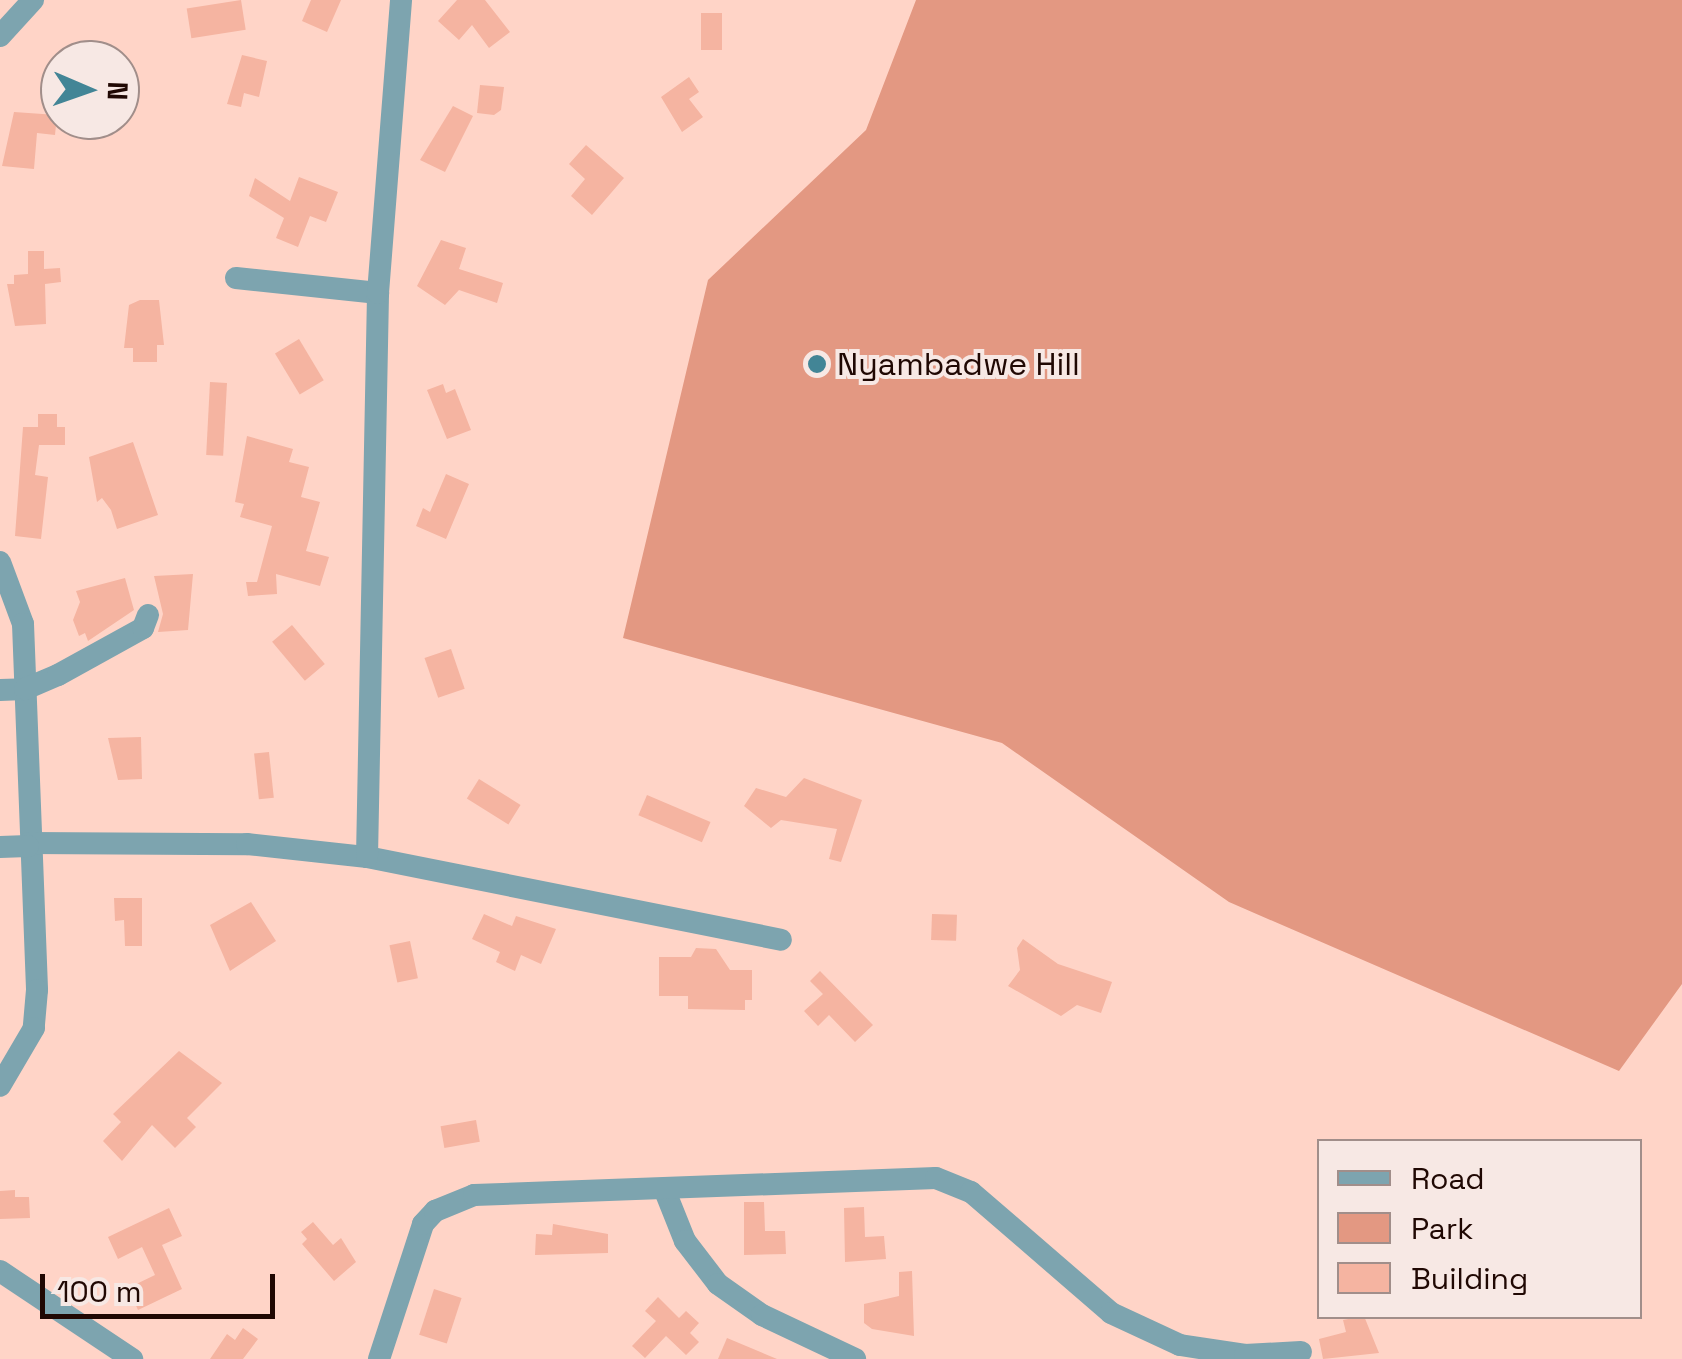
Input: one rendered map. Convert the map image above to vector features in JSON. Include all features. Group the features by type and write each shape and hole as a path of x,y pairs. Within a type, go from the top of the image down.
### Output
{"street":[{"path":"0,36 32,0"},
{"path":"367,856 378,293 401,0"},
{"path":"236,278 378,293"},
{"path":"0,562 20,602 34,1028 0,1086"},
{"path":"0,690 24,689 126,639 143,628 148,615"},
{"path":"0,847 247,844 367,856 781,940"},
{"path":"379,1359 415,1241 435,1211 474,1194 666,1191 936,1178 971,1192 1111,1313 1180,1345 1244,1356 1301,1352"},
{"path":"666,1191 685,1241 718,1284 762,1315 855,1359"},
{"path":"0,1271 132,1359"}],"green space":[{"path":"916,0 1682,0 1682,984 1619,1071 1229,902 1002,743 623,638 708,280 866,130"}],"building":[{"path":"241,0 246,30 191,38 187,9"},
{"path":"311,0 341,0 327,32 302,21"},
{"path":"457,0 485,0 510,32 489,48 472,25 459,40 438,21"},
{"path":"701,13 722,13 722,50 701,50"},
{"path":"242,55 267,61 259,97 244,93 241,107 227,104"},
{"path":"689,77 699,92 689,99 703,117 682,132 661,97"},
{"path":"480,85 504,87 501,110 494,115 477,113"},
{"path":"453,106 473,116 445,172 420,160"},
{"path":"14,112 40,114 34,169 2,166"},
{"path":"586,145 624,178 592,215 571,196 585,179 569,164"},
{"path":"299,177 338,192 326,222 310,216 298,247 276,238 284,218 249,196 255,178 290,201"},
{"path":"441,240 466,248 459,269 503,283 497,303 459,290 445,305 417,286"},
{"path":"28,251 44,251 44,269 60,268 61,282 45,284 46,324 15,326 7,284 14,284 14,275 28,274"},
{"path":"140,300 159,300 164,345 157,345 157,362 133,362 133,348 124,348 129,305"},
{"path":"299,339 324,380 300,395 275,353"},
{"path":"210,382 227,383 223,456 206,455"},
{"path":"443,384 446,393 455,389 471,430 447,439 427,390"},
{"path":"38,414 57,414 57,427 65,427 65,445 39,445 35,475 48,477 41,539 15,536 23,427 38,427"},
{"path":"247,436 293,449 289,462 309,467 301,497 320,502 306,551 329,557 320,586 276,574 277,594 248,596 246,582 257,582 272,526 240,517 244,504 235,502"},
{"path":"133,442 158,515 117,529 111,510 102,498 97,502 89,457"},
{"path":"446,474 469,484 446,539 416,526 423,508 430,512"},
{"path":"193,574 188,630 158,632 163,614 154,576"},
{"path":"125,578 134,610 88,641 85,633 79,636 73,620 80,602 76,591"},
{"path":"292,625 325,664 305,681 272,642"},
{"path":"451,649 465,689 438,698 425,658"},
{"path":"141,737 142,779 118,780 108,738"},
{"path":"269,752 274,798 259,799 254,754"},
{"path":"804,778 862,800 841,862 829,859 837,829 781,820 771,828 744,806 756,788 786,797"},
{"path":"479,779 521,805 508,824 467,799"},
{"path":"647,795 711,822 702,842 638,815"},
{"path":"114,898 142,898 142,946 125,946 124,920 115,921"},
{"path":"251,902 276,941 230,971 210,925"},
{"path":"484,914 512,926 516,916 556,929 541,964 521,955 515,971 496,962 500,952 472,939"},
{"path":"932,914 957,915 956,941 931,940"},
{"path":"1023,939 1058,964 1112,982 1101,1013 1077,1005 1061,1016 1008,986 1020,970 1017,948"},
{"path":"410,941 418,978 397,983 389,945"},
{"path":"696,948 716,949 730,970 752,970 752,1000 745,1000 745,1010 688,1009 688,996 659,996 659,957 691,957"},
{"path":"820,971 873,1025 855,1042 829,1015 818,1026 804,1011 823,994 810,981"},
{"path":"179,1051 222,1083 187,1118 196,1127 175,1148 152,1125 122,1161 103,1141 121,1122 113,1114"},
{"path":"476,1120 480,1142 444,1148 441,1126"},
{"path":"15,1190 15,1197 29,1197 30,1218 0,1219 0,1191"},
{"path":"744,1202 764,1202 765,1231 785,1231 786,1254 744,1255"},
{"path":"864,1207 865,1237 884,1236 886,1259 845,1262 844,1208"},
{"path":"169,1208 182,1236 162,1245 182,1289 138,1310 128,1288 155,1275 142,1247 118,1259 108,1237"},
{"path":"313,1222 333,1245 341,1238 356,1262 334,1281 302,1244 307,1239 301,1232"},
{"path":"553,1224 608,1234 608,1253 535,1255 536,1234 552,1235"},
{"path":"912,1271 914,1336 872,1329 864,1323 864,1304 899,1296 899,1272"},
{"path":"434,1289 462,1298 447,1344 419,1335"},
{"path":"658,1297 679,1318 686,1311 699,1323 690,1333 699,1342 686,1355 666,1336 645,1358 632,1346 656,1321 645,1311"},
{"path":"1365,1319 1379,1353 1323,1359 1319,1339 1346,1332 1343,1320"},
{"path":"243,1328 258,1339 243,1359 210,1359 227,1334 235,1340"},
{"path":"727,1338 777,1359 718,1359"}],"place":[{"name":"Nyambadwe Hill","path":"817,364"}]}
